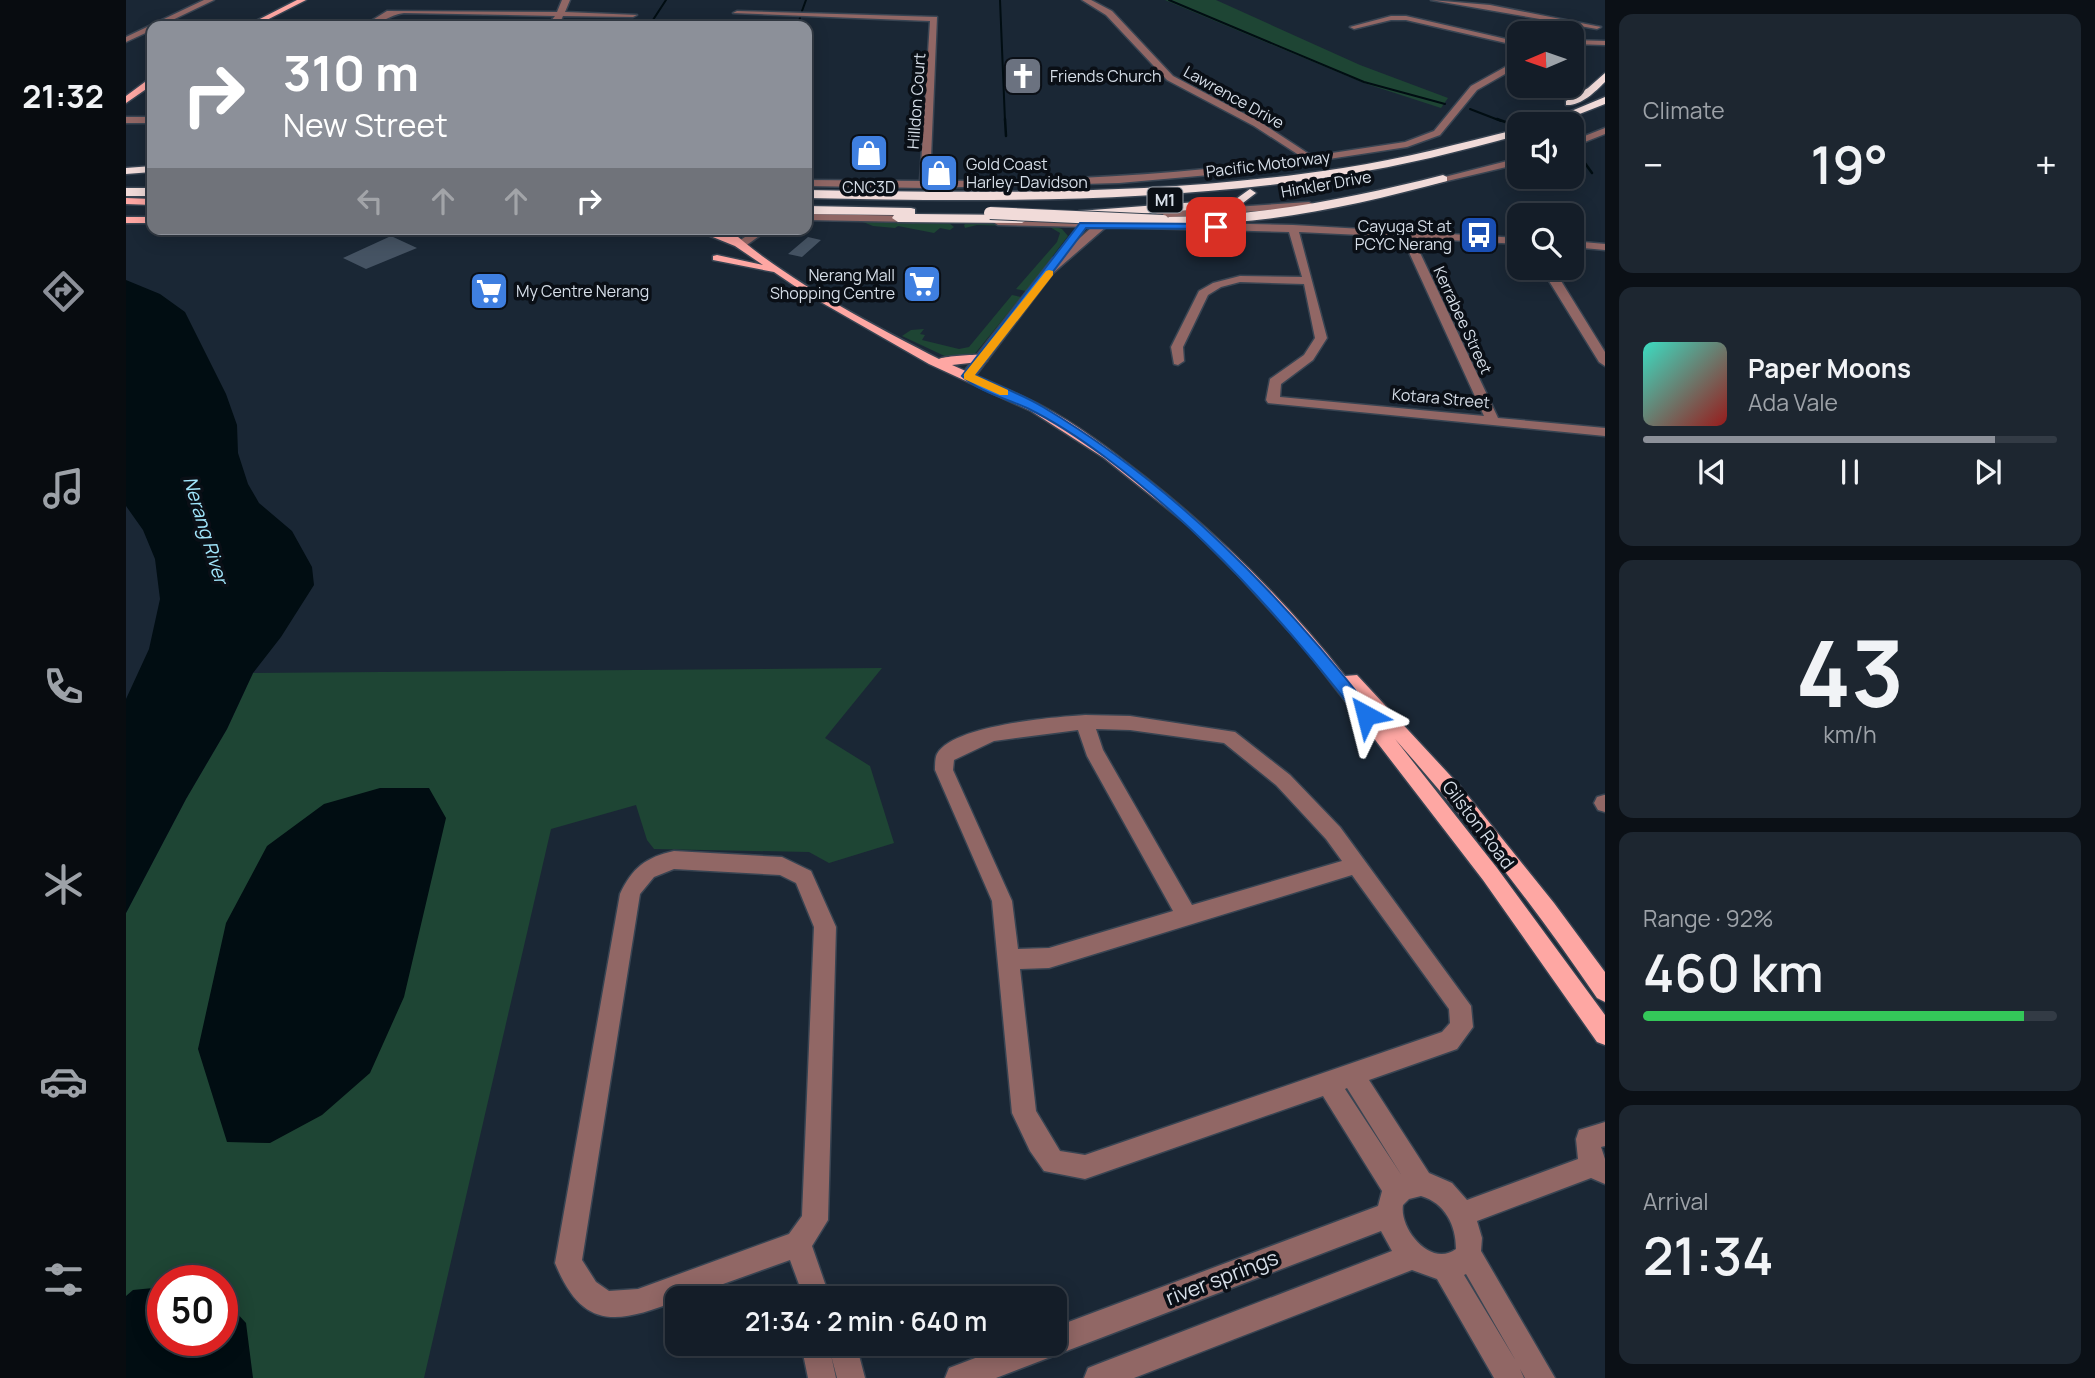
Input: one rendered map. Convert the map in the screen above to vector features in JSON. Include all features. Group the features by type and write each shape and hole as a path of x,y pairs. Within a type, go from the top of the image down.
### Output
{"highway":[{"path":"1571,112 1566,106 1592,90 1605,76"},
{"path":"1578,112 1605,100"},
{"name":"Pacific Motorway","path":"812,194 1057,196 1211,187 1376,166 1446,152 1507,135"},
{"name":"Pacific Motorway","path":"812,203 1032,205 1138,202 1250,193 1416,169 1507,147"},
{"path":"126,172 147,167"},
{"path":"812,211 990,213 1163,221 1234,219 1313,210 1443,179"},
{"path":"126,183 147,184"},
{"path":"126,192 147,192"},
{"path":"898,218 1043,218 1239,202 1250,193"}],"main road":[{"path":"260,21 302,0"},
{"path":"126,92 147,78"},
{"path":"126,100 147,85"},
{"path":"126,201 147,202"},
{"path":"126,220 147,220"},
{"path":"706,235 716,247 714,260 786,276"},
{"path":"712,235 740,245"},
{"path":"729,235 740,245"},
{"name":"Gilston Road","path":"740,245 844,311 933,361 1036,408 1109,454 1194,523 1242,570 1312,646 1490,874 1605,1034"},
{"name":"Gilston Road","path":"844,311 945,360 968,376"},
{"path":"945,360 956,362 983,358"},
{"name":"Gilston Road","path":"1312,646 1337,666 1422,754 1497,846 1605,991"}],"street":[{"path":"166,21 210,0"},
{"path":"555,21 566,0"},
{"name":"Lawrence Drive","path":"1086,0 1109,13 1170,78 1256,124 1311,159"},
{"path":"1435,0 1490,7 1557,21"},
{"path":"733,21 741,4"},
{"path":"375,21 387,13 404,10 633,15"},
{"name":"Hilldon Court","path":"737,13 925,17 935,20 925,185"},
{"path":"1354,27 1406,18 1507,41"},
{"path":"1584,32 1601,27"},
{"path":"126,40 147,30"},
{"path":"1584,32 1605,43"},
{"path":"1584,40 1605,43"},
{"path":"812,183 925,185 1130,179 1243,169 1407,144 1429,137 1443,128 1463,99 1480,83 1507,69"},
{"path":"126,120 147,120"},
{"path":"1584,141 1605,131"},
{"path":"1584,144 1605,140"},
{"name":"Hinkler Drive","path":"1084,225 1101,218 1295,206 1443,179 1507,164"},
{"path":"812,217 1293,228 1507,240"},
{"name":"Hinkler Drive","path":"1101,225 1136,217"},
{"path":"1055,224 1075,235"},
{"path":"968,376 1084,225"},
{"path":"1052,270 1101,225"},
{"path":"1178,361 1177,347 1203,293 1217,285 1240,279 1307,281 1293,228"},
{"name":"Kerrabee Street","path":"1406,234 1492,420"},
{"path":"740,245 755,235"},
{"path":"1584,245 1605,247"},
{"path":"1554,280 1605,362"},
{"name":"Kotara Street","path":"1307,281 1320,321 1321,339 1313,351 1275,382 1273,400 1605,432"},
{"path":"1085,722 1094,751 1187,916"},
{"path":"1085,722 1130,723 1228,737 1283,780 1333,833 1460,1006 1462,1027 1449,1041 1085,1167 1053,1162 1038,1142 1024,1113 1002,901 944,770 945,757 961,744 1023,727 1085,722"},
{"path":"674,860 782,866 804,877 825,927 815,1220 798,1244 638,1301 605,1305 587,1291 568,1263 630,894 638,876 648,867 660,862 674,860"},
{"path":"1008,960 1049,958 1357,865"},
{"path":"1352,1075 1402,1196 1393,1230 1414,1256 1431,1265 1456,1260 1470,1242 1469,1228 1463,1214 1448,1196 1402,1196"},
{"path":"1328,1083 1402,1196"},
{"path":"1463,1214 1598,1169 1588,1139 1605,1134"},
{"name":"river springs","path":"1067,1337 1402,1196"},
{"path":"798,1244 813,1286"},
{"path":"1098,1378 1414,1256"},
{"path":"1456,1260 1510,1378"},
{"path":"1456,1260 1541,1378"},
{"path":"817,1356 822,1378"},
{"path":"845,1356 851,1378"},
{"path":"959,1378 1017,1356"}],"green space":[{"path":"1165,0 1216,0 1360,65 1448,98 1441,108 1364,83"},
{"path":"863,219 948,222 954,227 950,230 940,228 934,233 898,226 873,226 863,222"},
{"path":"967,222 1050,225 1062,229 1068,236 1026,291 1016,289 1057,242 1060,233 1050,227 977,225 965,228"},
{"path":"1012,295 1021,297 973,356 951,359 902,336 911,330 924,329 920,334 925,335 922,340 959,349 969,347"},
{"path":"882,668 825,738 870,766 894,843 829,863 809,852 654,849 647,840 636,805 551,829 424,1378 126,1378 126,913 186,799 227,729 253,673"}],"water":[{"name":"Nerang River","path":"126,280 160,294 185,312 226,394 237,425 238,453 248,484 259,503 292,531 312,567 314,585 281,637 253,673 227,729 186,799 126,913 126,699 149,649 160,599 155,559 143,530 126,506"},
{"path":"380,788 429,788 446,818 404,997 370,1073 322,1115 270,1143 227,1142 198,1049 226,923 267,846 324,804"},
{"path":"147,1289 147,1356 238,1356 238,1314 246,1323 253,1378 126,1378 126,1296 133,1290"}],"building":[{"path":"391,236 417,248 366,269 343,258"},
{"path":"808,237 821,240 802,257 788,254"}],"waterway":[{"path":"652,21 666,0"},
{"path":"802,11 806,0"},
{"path":"1000,0 1005,121"},
{"path":"1169,0 1364,82 1445,104"},
{"path":"1470,109 1501,121"},
{"path":"1005,119 1006,136"},
{"path":"1497,119 1507,123"},
{"path":"1584,162 1592,173"}],"slow traffic":[{"path":"1004,393 968,376 1049,273"}],"place":[{"name":"Friends Church","path":"1023,76"},
{"name":"CNC3D","path":"869,153"},
{"name":"Gold Coast Harley-Davidson","path":"939,173"},
{"name":"Cayuga St at PCYC Nerang","path":"1479,235"},
{"name":"Nerang Mall Shopping Centre","path":"922,284"},
{"name":"My Centre Nerang","path":"489,291"}],"route":[{"path":"1216,227 1084,225 968,376 1036,408 1109,454 1194,523 1242,570 1312,646 1366,715"}]}
